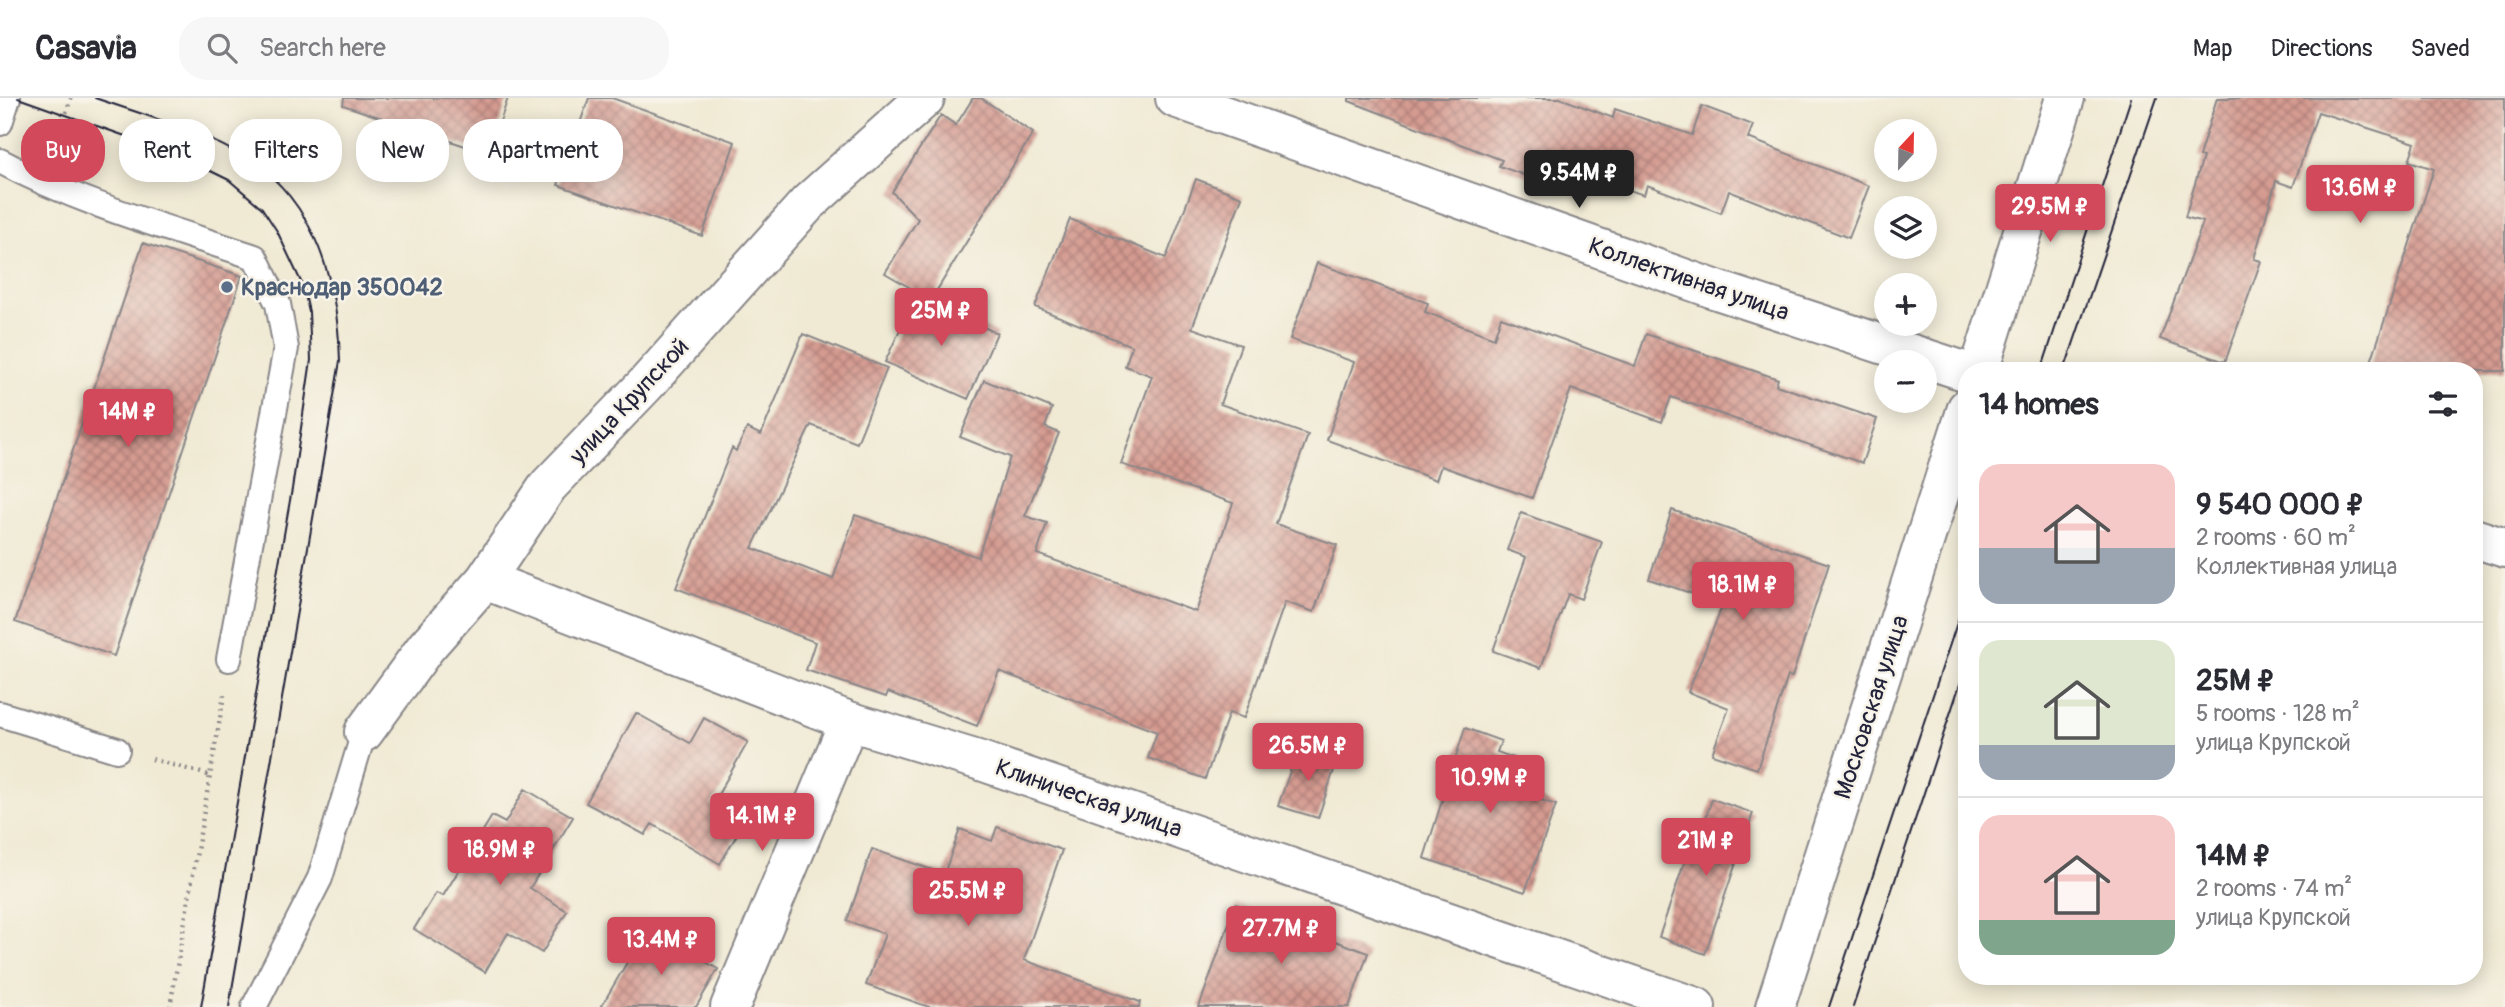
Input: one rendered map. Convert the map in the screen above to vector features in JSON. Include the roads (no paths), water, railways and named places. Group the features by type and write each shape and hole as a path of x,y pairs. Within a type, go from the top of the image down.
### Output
{"street":[{"name":"улица Крупской","path":"364,732 426,647 485,580 548,486 646,384 808,204 925,98"},
{"name":"Коллективная улица","path":"1175,98 1717,290 1958,369"},
{"path":"1982,362 2066,98"},
{"name":"Московская улица","path":"1775,1007 1958,436"},
{"path":"2483,541 2505,548"},
{"name":"Клиническая улица","path":"485,580 849,721 978,760 1696,1007"},
{"path":"730,1007 849,721"}],"lane":[{"path":"0,123 8,98"},
{"path":"0,161 43,184 255,257 278,304 286,348 229,659"},
{"path":"0,714 117,750"},
{"path":"254,1007 320,878 364,732"}],"tram line":[{"path":"18,98 176,154 229,180 262,208 277,231 303,286 309,312 311,360 292,489 201,1007"},
{"path":"95,98 212,141 249,160 272,178 292,199 307,223 319,248 334,304 340,361 229,1007"},
{"path":"2044,362 2131,98"},
{"path":"2067,362 2157,98"},
{"path":"1829,1007 1958,620"},
{"path":"1853,1007 1958,690"}],"place":[{"name":"Краснодар 350042","path":"227,287"}]}
